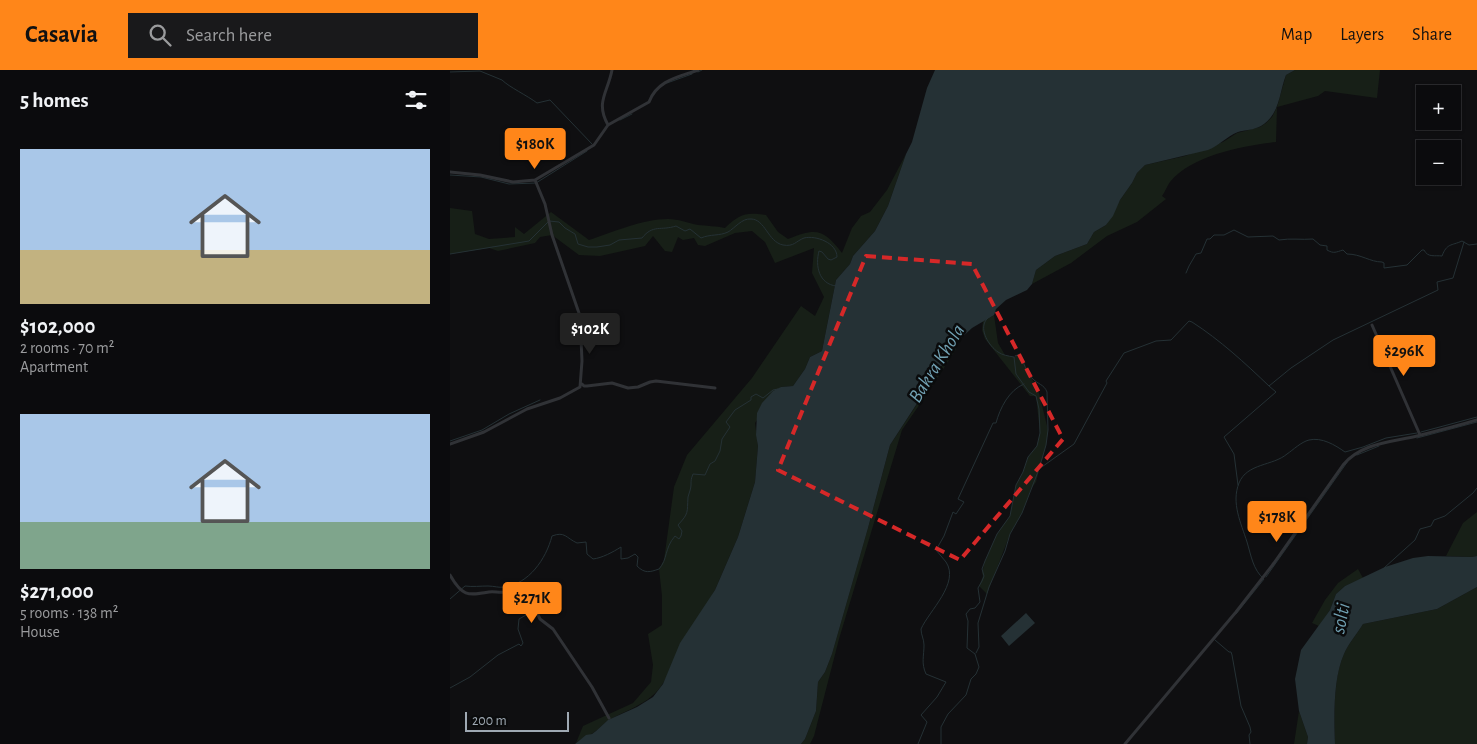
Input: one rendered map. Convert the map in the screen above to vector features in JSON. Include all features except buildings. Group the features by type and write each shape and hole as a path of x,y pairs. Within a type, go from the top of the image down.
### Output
{"street":[{"path":"608,125 602,111 602,101 612,70"},
{"path":"450,172 480,175 513,182 535,180 594,145 608,125 649,102 660,84 698,70"},
{"path":"450,444 484,432 527,409 572,393 580,387 580,316 552,235 545,204 535,180"},
{"path":"1372,325 1420,435"},
{"path":"581,383 584,386 612,383 628,388 656,381 715,388"},
{"path":"1125,744 1253,590 1347,459 1366,448 1381,443 1477,420"},
{"path":"450,575 456,585 464,592 473,595 490,591 505,592 527,585 531,600 540,618 553,629 592,687 610,718"}],"highlighted area":[{"path":"866,256 972,264 1063,439 960,560 778,470"}],"shaded area":[{"path":"1295,70 1380,70 1377,98 1325,91 1318,96 1277,107 1286,75"},
{"path":"1277,107 1276,142 1219,153 1191,165 1170,182 1162,196 1166,199 1137,222 1107,236 1071,263 1032,284 1036,270 1055,256 1087,244 1094,232 1106,225 1137,173 1145,165 1185,156 1223,142 1237,133 1260,127 1272,117"},
{"path":"906,154 888,206 875,231 853,256 850,264 836,280 822,351 810,357 805,369 793,386 781,387 755,423 758,446 755,482 738,537 715,590 661,687 647,700 609,720 576,743 583,726 633,703 651,682 653,665 648,634 662,625 662,596 659,569 664,560 674,487 687,455 752,378 801,306 815,316 824,297 812,273 814,248 775,263 765,242 752,231 735,233 705,246 698,245 694,238 683,240 678,237 672,252 665,251 653,236 645,246 600,256 579,255 552,235 540,237 535,243 498,251 489,248 450,254 450,208 472,211 475,234 489,239 515,237 515,227 524,234 551,212 589,240 648,221 672,219 698,225 725,228 743,215 759,214 766,215 778,232 788,239 806,233 818,233 829,239 842,253 852,228 861,216 870,212 887,190"},
{"path":"994,315 998,343 1005,355 1014,357 1020,354 1039,393 1048,430 1036,482 1010,534 987,594 979,586 983,576 985,561 997,534 1010,516 1016,485 1028,457 1037,446 1040,433 1036,396 1030,396 985,339 982,330 983,321"},
{"path":"960,339 955,351 924,401 922,401 902,430 839,639 814,736 810,744 801,744 805,739 816,711 818,682 825,672 832,654 890,445"},
{"path":"1477,512 1477,556 1446,556 1463,523"},
{"path":"1358,569 1363,578 1345,586 1336,594 1330,610 1319,626 1312,623 1325,600 1338,583"},
{"path":"1477,587 1477,744 1335,744 1335,698 1340,663 1350,643 1363,624 1437,609"},
{"path":"1299,711 1308,737 1307,744 1294,744"}],"water":[{"name":"Bakra Khola","path":"935,70 1295,70 1286,75 1275,110 1272,116 1261,126 1238,132 1208,150 1145,165 1137,173 1120,200 1113,216 1106,225 1094,232 1087,244 1055,256 1036,270 1032,284 1027,290 1006,300 996,309 994,315 972,328 957,342 890,445 832,654 825,672 818,682 816,711 805,739 801,744 575,744 586,735 592,734 608,720 637,707 653,697 663,684 680,643 715,590 738,537 755,482 758,446 756,435 757,413 762,403 773,391 781,387 793,386 805,369 810,357 822,351 836,280 850,264 853,256 875,231 888,206 912,142 927,88"},
{"name":"solti","path":"1428,556 1477,556 1477,587 1437,609 1363,624 1350,643 1340,664 1335,698 1335,744 1307,744 1308,737 1299,711 1295,679 1301,650 1330,610 1336,594 1345,586 1385,567 1413,558"},
{"path":"1026,613 1035,623 1009,646 1001,636"}],"waterway":[{"path":"698,72 702,70"},
{"path":"450,72 480,71 502,80 537,103 550,100 592,144"},
{"path":"667,83 692,74"},
{"path":"620,120 632,114"},
{"path":"450,175 481,177 509,184 536,183 587,151"},
{"path":"450,254 529,241 549,221 559,222 575,234 578,244 597,247 610,245 619,240 642,238 654,229 676,226 685,231 690,229 701,238 725,233 742,222 751,219 760,223 774,240 783,245 792,244 809,237 820,239 830,244 834,248 837,257 831,260 819,251 818,268 822,278 830,285 836,286"},
{"path":"1186,273 1196,254 1201,253 1207,239 1214,235 1224,235 1234,230 1248,237 1273,236 1279,240 1313,239 1320,245 1327,246 1329,251 1343,250 1347,254 1382,262 1384,263 1384,268 1407,265 1422,250 1430,255 1442,256 1448,247 1462,241 1469,245 1477,244"},
{"path":"1238,485 1234,454 1224,437 1276,392 1269,386 1291,368 1333,340 1438,290 1437,282 1453,278 1464,242"},
{"path":"941,744 941,727 948,714 966,695 971,679 979,667 975,654 967,648 968,621 966,614 980,602 978,588 984,576 982,569 997,534 1010,516 1016,485 1028,457 1037,446 1040,433 1039,409 1036,396 1029,392 1016,374 1014,357 998,352 991,346 984,333 984,324 995,312"},
{"path":"976,653 979,647 978,623 989,587 1005,551 1010,534 1022,513 1039,469 1074,444 1107,383 1106,381 1124,353 1156,341 1171,340 1189,321 1222,344 1269,386"},
{"path":"1015,356 1020,354 1030,376 1044,387 1047,392 1048,430 1039,469"},
{"path":"918,744 927,722 921,715 937,697 946,682 926,674 923,663 924,643 921,629 942,597 949,579 949,570 946,562 936,550 944,536 953,512 956,514 964,502 958,499 993,423 996,423 1000,411 1010,395 1024,384"},
{"path":"450,599 465,586 502,587 521,581 529,576 541,561 552,536 560,534 577,543 586,542 587,554 593,559 604,556 621,547 621,559 635,554 638,557 637,566 643,570 659,569 675,536 679,539 681,536 682,531 678,525 687,512 693,474 705,475 710,464 715,461 720,451 722,439 730,427 726,422 735,410 751,400 751,397 756,394 763,398 773,390 778,389"},
{"path":"450,441 482,430 509,414 540,400"},
{"path":"1421,432 1477,417"},
{"path":"1417,438 1477,422"},
{"path":"1236,614 1264,579 1257,571 1253,562 1236,505 1237,490 1243,477 1254,468 1281,458 1300,444 1309,440 1314,439 1333,444 1345,452 1386,438 1417,433"},
{"path":"1357,455 1379,446"},
{"path":"1266,577 1348,461"},
{"path":"1384,568 1415,540 1420,529 1431,526 1434,520 1445,516 1477,488"},
{"path":"450,688 470,677 498,655 519,644 521,646 523,643 518,629 519,619 535,610"},
{"path":"1215,640 1231,652 1241,706 1250,727 1250,744"}]}
